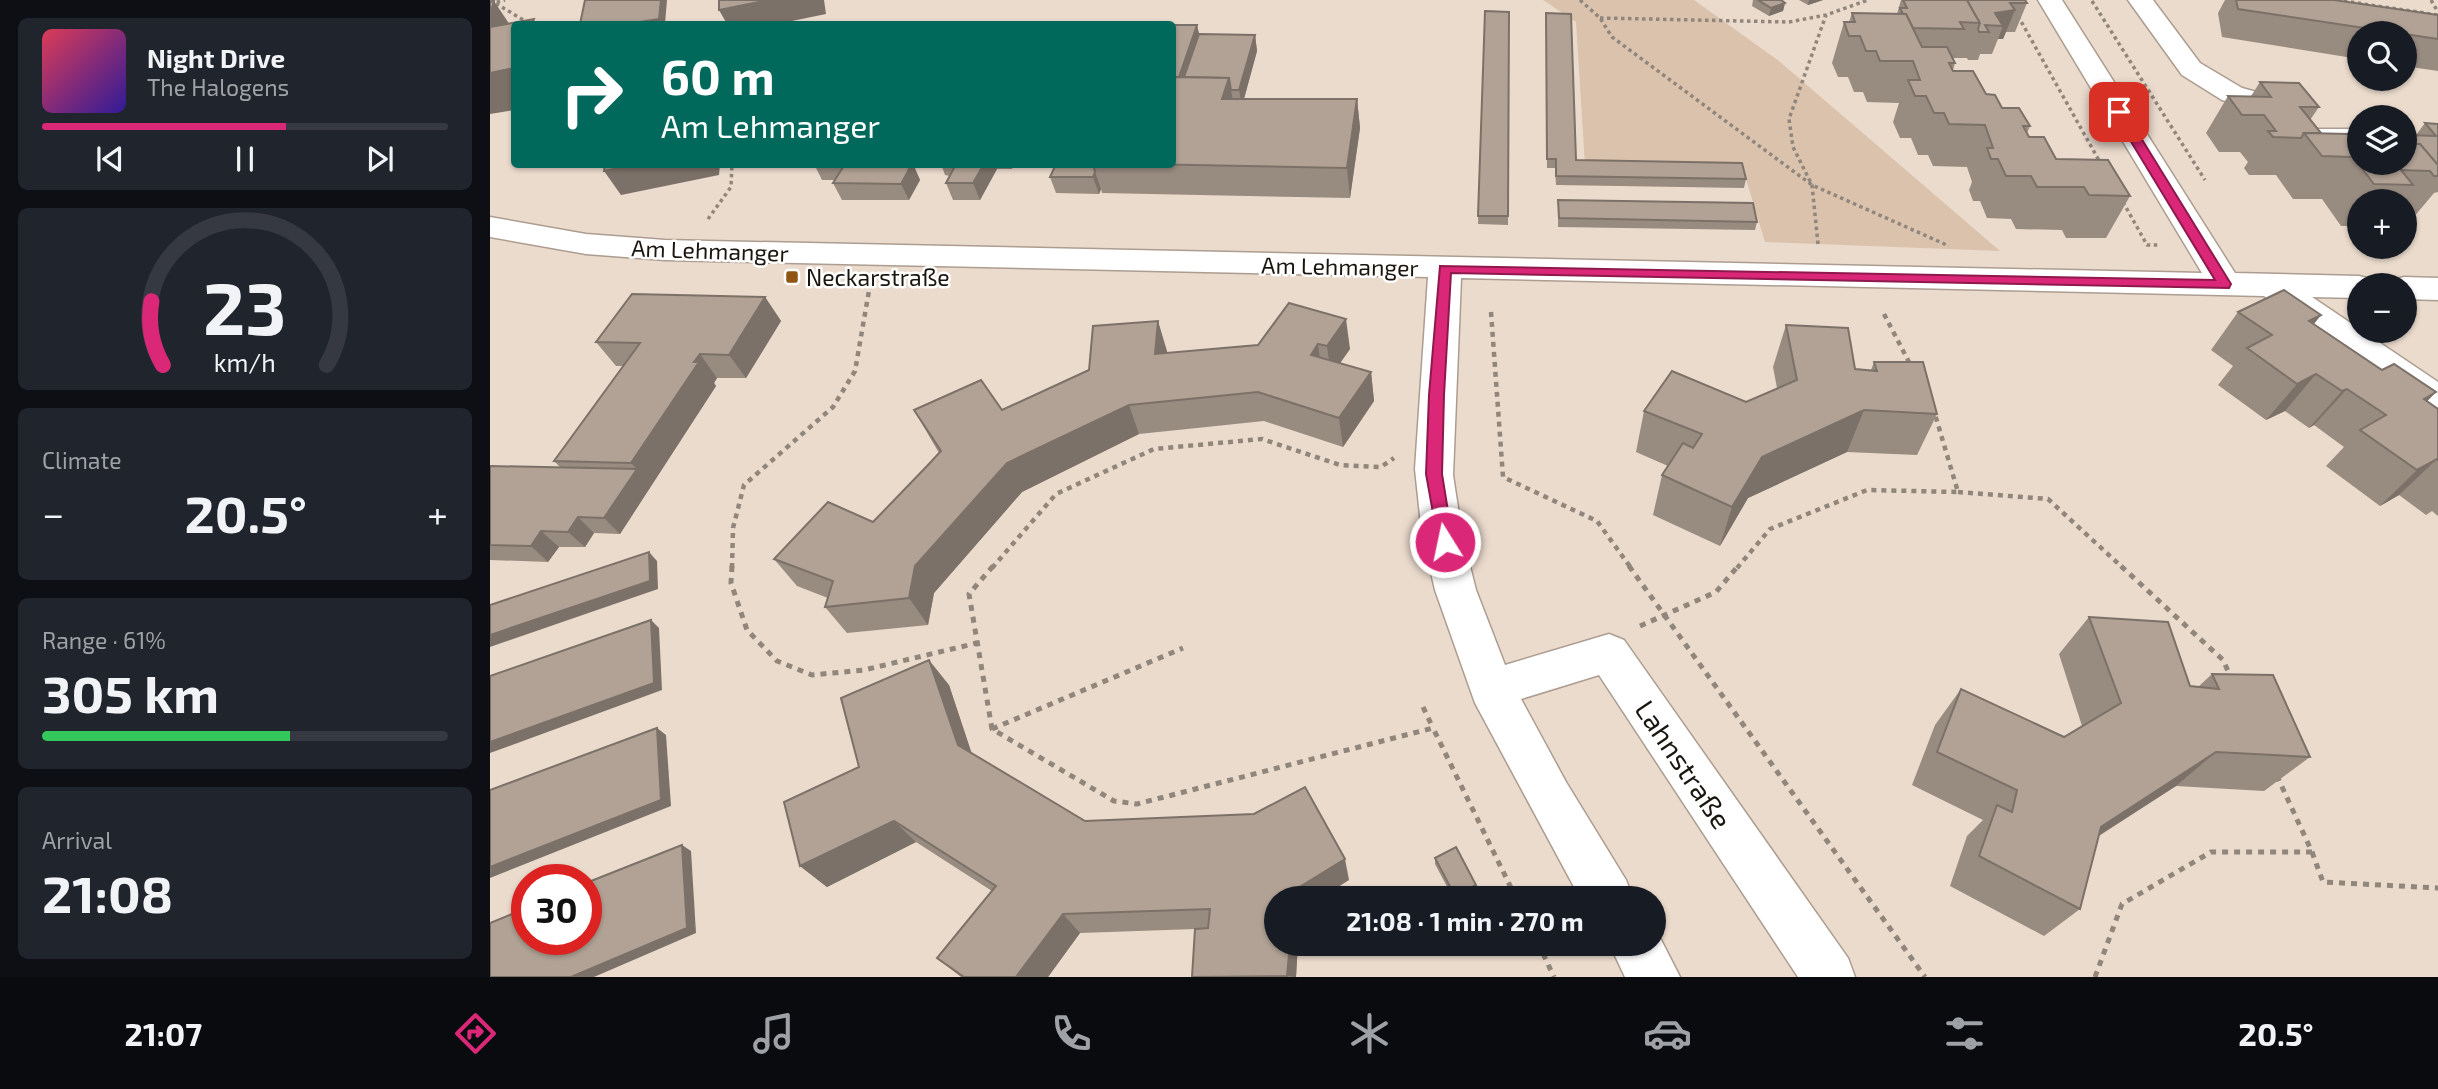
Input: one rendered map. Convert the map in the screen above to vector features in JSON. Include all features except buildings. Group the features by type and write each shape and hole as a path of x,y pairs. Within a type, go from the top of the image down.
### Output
{"street":[{"path":"2050,0 2225,284"},
{"path":"2140,0 2191,69 2232,94 2259,101 2304,137 2347,138"},
{"name":"Am Lehmanger","path":"490,227 586,244 685,251 2347,287"},
{"path":"1445,269 1436,395 1434,474 1453,578 1491,689 1529,762 1601,886"},
{"path":"2272,285 2438,400"},
{"path":"2417,288 2438,289"},
{"path":"1491,689 1609,653"},
{"name":"Lahnstraße","path":"1609,653 1829,977"},
{"path":"1642,956 1654,977"}],"path":[{"path":"491,3 505,0"},
{"path":"1580,0 1600,18 1612,37 1812,185 1943,241 1995,279"},
{"path":"1600,18 1789,22 1826,15 1868,0"},
{"path":"2091,0 2211,190"},
{"path":"2337,0 2438,14"},
{"path":"2431,0 2438,14"},
{"path":"491,3 524,21"},
{"path":"2016,12 2107,175"},
{"path":"1822,276 1812,185 1793,147 1789,119 1826,15"},
{"path":"685,251 731,187 732,168"},
{"path":"2120,198 2147,245 2202,247"},
{"path":"870,285 855,371 833,407 744,485 733,528 732,583 747,630 777,661 812,675 864,670 977,643"},
{"path":"1491,312 1503,477 1597,521 1925,977"},
{"path":"1884,314 1915,374"},
{"path":"1934,410 1958,492"},
{"path":"1398,455 1381,467 1340,465 1262,439 1154,449 1056,494 969,594 992,729 1114,801 1138,804 1433,728"},
{"path":"1609,653 1624,634 1716,592 1770,529 1867,490 1958,492 2049,499 2223,660 2234,684"},
{"path":"992,729 1183,648"},
{"path":"1423,707 1510,886"},
{"path":"2273,768 2323,882 2438,888"},
{"path":"2095,977 2122,904 2211,852 2312,852"},
{"path":"1544,956 1554,977"}],"shaded area":[{"path":"1543,0 1694,0 1779,61 2000,251 1765,242 1743,169 1585,165 1576,22"}],"place":[{"name":"Neckarstraße","path":"792,277"}],"route":[{"path":"1445,542 1434,474 1436,395 1445,269 2225,284 2119,112"}]}
